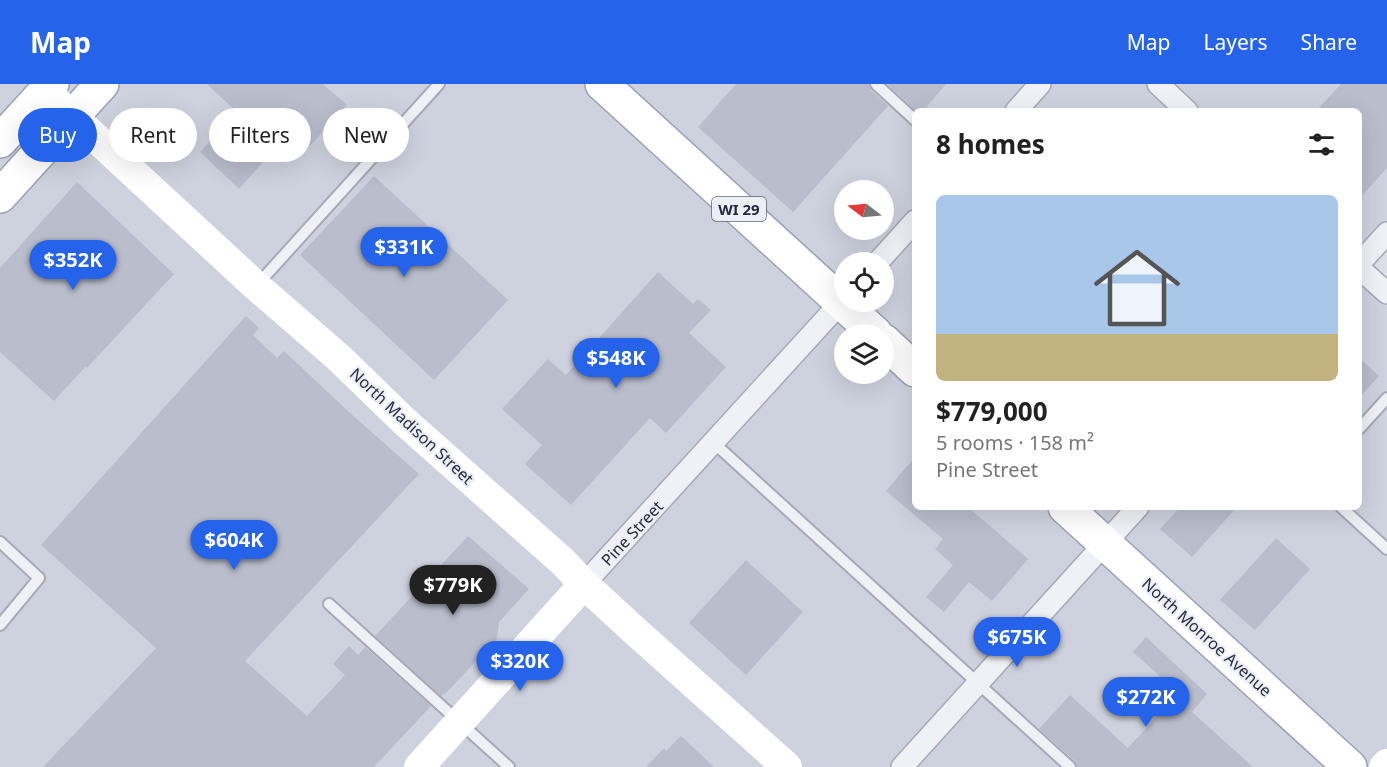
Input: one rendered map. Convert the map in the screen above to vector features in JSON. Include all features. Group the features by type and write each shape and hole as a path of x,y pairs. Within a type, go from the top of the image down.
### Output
{"main road":[{"path":"80,108 102,84"},
{"name":"WI 29","path":"602,84 834,293"},
{"path":"0,141 45,86"},
{"name":"North Madison Street","path":"45,86 64,108"},
{"name":"North Madison Street","path":"97,140 787,767"},
{"path":"0,196 31,162"},
{"name":"WI 29","path":"854,312 866,324"},
{"path":"894,350 912,367"},
{"name":"North Monroe Avenue","path":"1068,510 1350,767"},
{"name":"Pine Street","path":"419,767 584,584"}],"street":[{"path":"1019,108 1040,84"},
{"path":"1158,84 1184,108"},
{"path":"887,252 912,224"},
{"path":"1362,262 1387,233"},
{"path":"1362,269 1387,293"},
{"name":"Pine Street","path":"584,584 834,311"},
{"path":"902,767 1135,510"}],"lane":[{"path":"256,286 439,84"},
{"path":"876,84 912,117"},
{"path":"1362,426 1387,398"},
{"path":"714,443 1070,767"},
{"path":"1344,510 1387,549"},
{"path":"0,542 39,578 0,625"},
{"path":"329,604 509,767"}],"shaded area":[{"path":"0,84 1387,84 1387,233 1362,261 1362,108 912,108 912,510 1362,510 1362,271 1387,293 1387,767 0,767"}],"building":[{"path":"207,84 323,84 347,105 344,108 323,108 323,131 311,145 311,108 233,108"},
{"path":"736,84 869,84 871,90 888,106 793,212 698,127"},
{"path":"887,84 946,84 926,108 913,108"},
{"path":"1341,84 1387,84 1387,168 1362,196 1362,108 1319,108"},
{"path":"209,142 209,161 200,152"},
{"path":"211,162 263,162 239,189"},
{"path":"374,176 508,300 434,380 300,255"},
{"path":"77,182 174,274 54,401 0,352 0,268"},
{"path":"658,272 693,304 698,299 711,310 689,333 726,367 666,433 650,418 571,505 525,464 542,445 502,409 548,359 566,375"},
{"path":"246,316 259,328 253,335 277,358 284,351 419,474 245,661 307,716 345,675 333,664 349,646 358,655 365,647 431,706 374,767 43,767 156,648 41,545"},
{"path":"1362,361 1379,376 1362,395"},
{"path":"912,461 912,510 971,510 1028,559 992,601 969,582 944,612 926,597 953,565 935,549 943,539 886,491"},
{"path":"1177,510 1234,510 1192,557 1160,529"},
{"path":"468,536 529,589 499,622 497,639 441,696 375,636"},
{"path":"1276,538 1310,569 1255,630 1220,600"},
{"path":"746,560 803,612 746,675 689,623"},
{"path":"1146,637 1207,694 1192,712 1253,767 1077,767 1075,761 1039,729 1070,695 1128,748 1162,711 1155,705 1167,692 1160,685 1164,680 1133,652"},
{"path":"681,736 714,767 646,767 664,748 666,751"}]}
